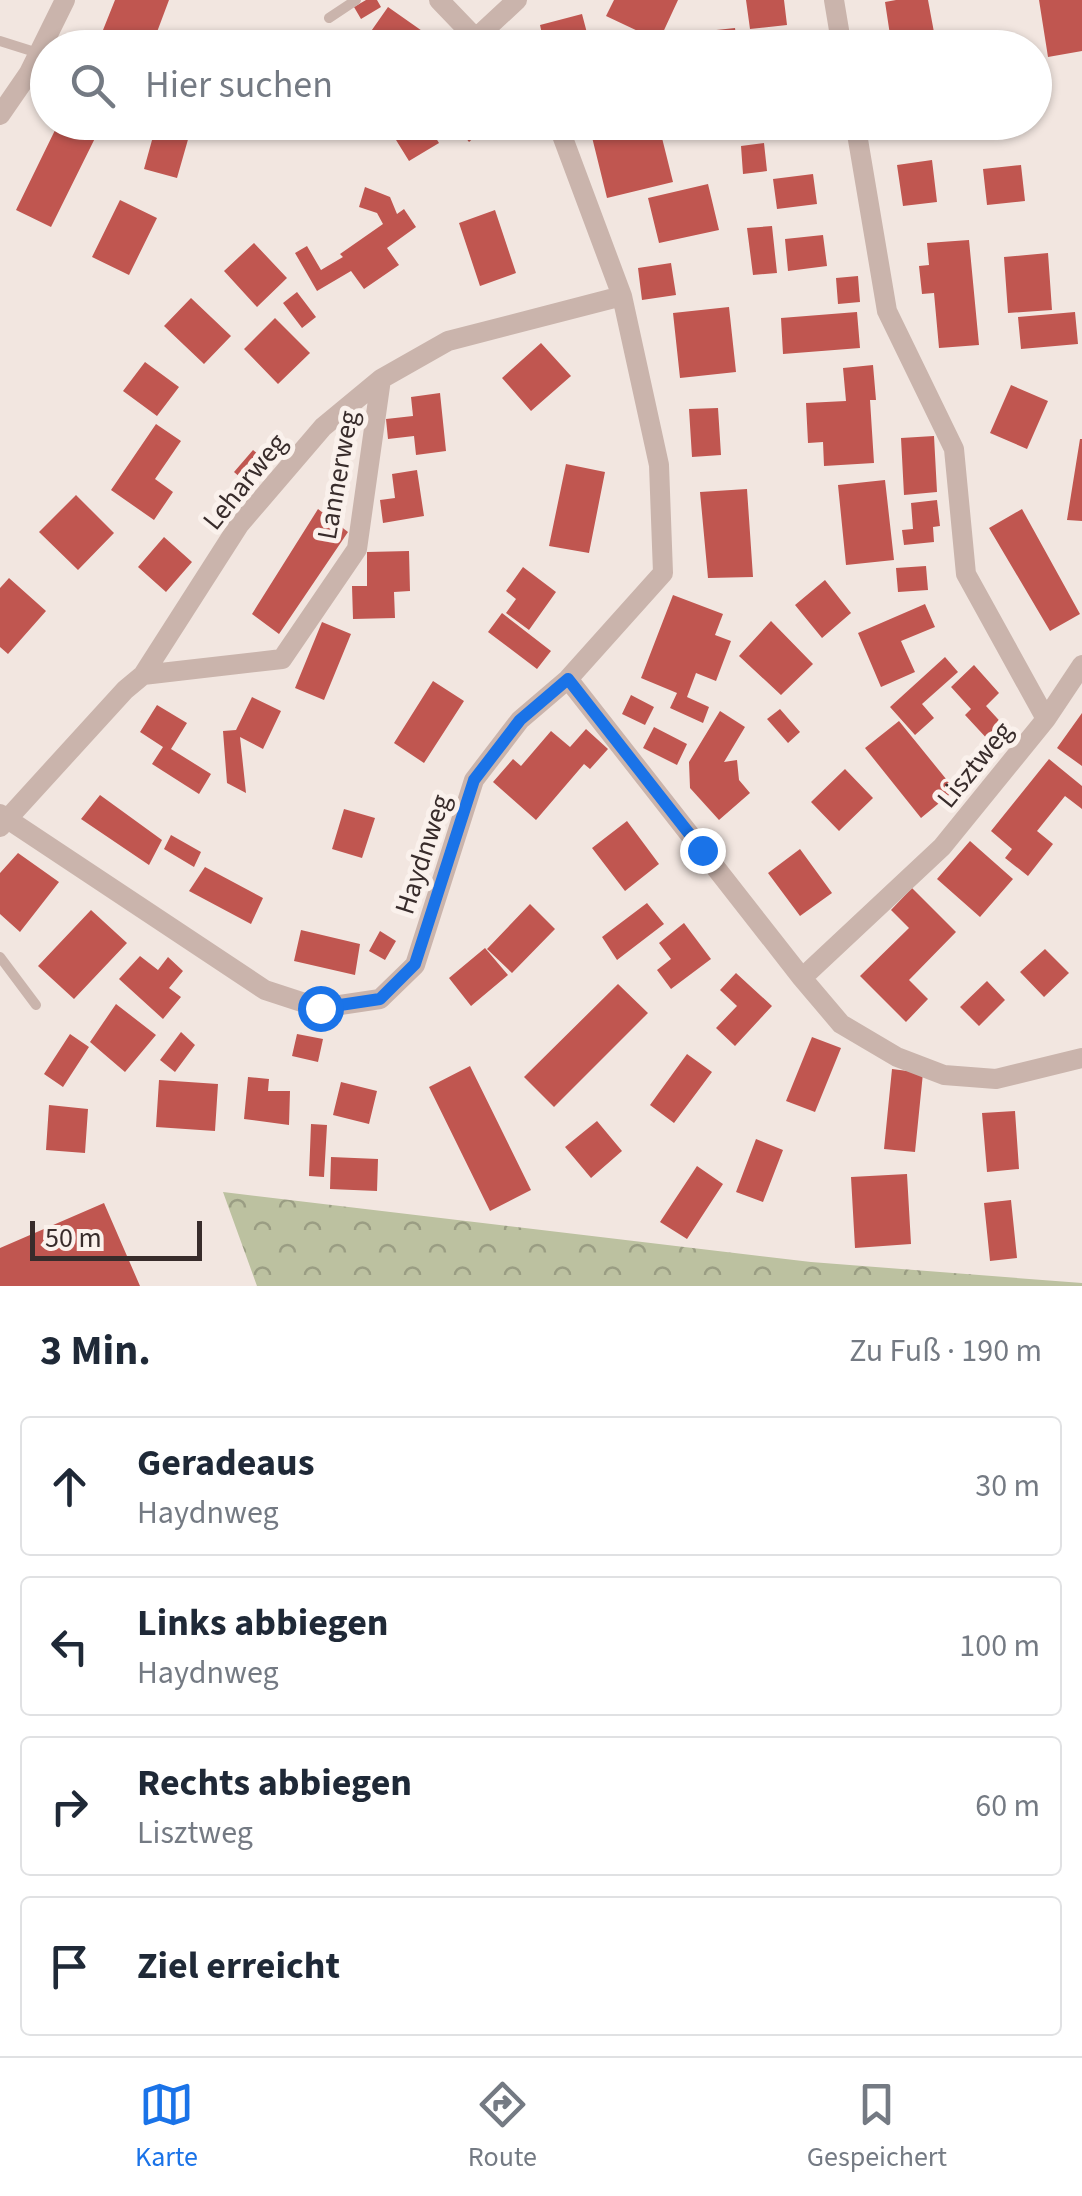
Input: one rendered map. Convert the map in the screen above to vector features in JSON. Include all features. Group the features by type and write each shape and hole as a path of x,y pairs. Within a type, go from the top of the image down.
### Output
{"street":[{"path":"50,30 65,0"},
{"path":"440,0 469,30"},
{"path":"492,30 518,0"},
{"path":"834,0 839,30"},
{"path":"0,115 30,66"},
{"name":"Haydnweg","path":"3,821 265,990 320,1008 380,999 415,964 474,780 520,720 568,679 664,572 659,465 622,296 564,140"},
{"name":"Lisztweg","path":"802,978 942,847 1046,719 966,574 954,449 887,310 857,140"},
{"name":"Leharweg","path":"3,821 143,675 239,525 323,427 381,379 448,341 622,296"},
{"name":"Lannerweg","path":"143,675 282,659 357,550 381,379"},
{"path":"1046,719 1082,665"},
{"path":"568,679 841,1024 896,1058 944,1076 996,1079 1082,1058"}],"lane":[{"path":"329,18 356,0"},
{"path":"0,41 30,50"},
{"path":"0,957 36,1005"}],"green space":[{"path":"223,1192 811,1262 1082,1286 257,1286"}],"building":[{"path":"115,0 169,0 158,30 103,30"},
{"path":"366,0 377,0 381,7 361,19 354,7"},
{"path":"614,0 678,0 664,30 636,30 606,16"},
{"path":"746,0 784,0 787,25 750,29"},
{"path":"928,0 934,30 889,30 885,2"},
{"path":"1039,0 1082,0 1082,51 1052,56 1052,30 1044,30"},
{"path":"388,7 421,30 372,30"},
{"path":"582,14 586,30 541,30 540,25"},
{"path":"50,140 94,140 51,227 16,210"},
{"path":"152,140 188,140 177,178 144,169"},
{"path":"396,140 437,140 439,143 409,161"},
{"path":"593,140 662,140 673,182 607,198"},
{"path":"764,143 767,171 743,174 741,146"},
{"path":"932,160 937,202 903,206 897,165"},
{"path":"1021,165 1025,201 987,205 983,169"},
{"path":"813,174 817,204 777,209 773,179"},
{"path":"708,184 719,230 659,243 648,198"},
{"path":"365,187 390,197 397,214 404,209 416,227 387,248 399,265 364,289 351,271 317,291 295,253 307,246 321,270 383,224 377,213 359,207"},
{"path":"120,200 157,218 129,275 92,257"},
{"path":"495,210 516,273 480,286 459,223"},
{"path":"772,226 777,273 753,275 747,228"},
{"path":"823,235 827,266 788,271 785,239"},
{"path":"969,240 979,345 939,348 934,293 922,294 919,266 929,265 927,243"},
{"path":"254,243 287,278 257,307 224,271"},
{"path":"1048,253 1052,310 1008,313 1004,257"},
{"path":"671,263 676,295 642,300 638,268"},
{"path":"858,276 860,302 838,304 836,278"},
{"path":"297,292 316,317 302,328 283,303"},
{"path":"191,298 231,336 204,364 164,326"},
{"path":"729,307 736,372 680,378 673,313"},
{"path":"857,312 860,348 783,354 781,318"},
{"path":"1075,312 1078,344 1021,349 1018,317"},
{"path":"275,318 310,353 278,384 244,349"},
{"path":"541,343 571,376 531,411 502,378"},
{"path":"145,362 179,387 157,416 123,391"},
{"path":"873,365 876,400 870,400 874,463 824,466 823,442 808,443 806,403 846,401 843,368"},
{"path":"1011,385 1048,401 1027,449 990,433"},
{"path":"440,393 446,451 416,455 414,436 388,439 386,419 413,416 411,397"},
{"path":"718,408 721,455 692,457 689,409"},
{"path":"156,424 181,441 155,479 173,492 154,520 111,490"},
{"path":"934,436 937,492 904,495 901,438"},
{"path":"1080,439 1082,521 1067,520"},
{"path":"253,450 268,463 249,485 234,472"},
{"path":"566,464 605,472 589,553 549,546"},
{"path":"417,470 424,516 383,523 380,500 395,498 392,474"},
{"path":"885,480 894,560 846,565 838,485"},
{"path":"747,489 753,577 708,578 700,492"},
{"path":"76,495 114,533 78,570 39,532"},
{"path":"937,500 940,526 933,527 934,542 904,545 902,530 913,529 911,503"},
{"path":"318,509 348,532 279,634 252,614"},
{"path":"1022,509 1080,614 1050,631 989,528"},
{"path":"164,537 192,562 166,592 138,567"},
{"path":"409,551 410,591 394,592 395,618 353,619 352,586 367,586 367,552"},
{"path":"926,566 928,590 898,592 896,568"},
{"path":"523,567 556,592 529,630 506,613 516,599 506,591"},
{"path":"9,578 46,611 8,654 0,647 0,588"},
{"path":"825,580 851,613 822,638 795,605"},
{"path":"673,595 723,614 715,635 731,641 716,681 696,673 687,697 709,707 703,723 670,708 677,693 641,678"},
{"path":"925,604 935,627 901,641 915,672 881,687 858,633"},
{"path":"502,613 551,651 537,669 488,632"},
{"path":"771,621 813,664 781,695 739,656"},
{"path":"322,622 351,634 324,700 295,688"},
{"path":"945,657 958,672 922,704 934,718 915,735 890,707"},
{"path":"974,665 999,693 986,706 1007,729 991,743 965,715 971,709 951,687"},
{"path":"433,681 464,701 424,763 394,743"},
{"path":"631,695 654,707 645,725 622,714"},
{"path":"252,697 281,711 263,749 240,737 246,793 227,783 223,731 236,730"},
{"path":"157,705 187,723 171,749 211,774 199,794 152,764 163,747 140,732"},
{"path":"780,709 800,732 788,743 767,719"},
{"path":"720,711 745,727 724,762 737,760 739,780 750,793 719,820 690,788 689,762"},
{"path":"1082,713 1082,766 1057,748"},
{"path":"899,721 955,790 921,818 865,748"},
{"path":"654,727 687,744 677,765 643,748"},
{"path":"586,729 608,749 590,769 584,764 536,820 493,782 513,759 521,766 551,731 570,747"},
{"path":"1049,759 1082,786 1082,809 1065,796 1037,831 1053,844 1028,876 1005,858 1012,849 991,831"},
{"path":"845,769 873,798 839,831 811,802"},
{"path":"100,795 162,840 149,865 81,819"},
{"path":"344,809 375,818 362,858 332,849"},
{"path":"627,821 659,864 625,891 592,848"},
{"path":"171,835 201,852 194,867 164,849"},
{"path":"970,841 1013,879 980,917 937,879"},
{"path":"800,849 832,893 800,916 768,873"},
{"path":"18,853 59,882 20,932 0,914 0,873"},
{"path":"205,867 263,898 251,924 189,891"},
{"path":"912,888 956,932 909,980 928,999 906,1022 860,976 909,928 891,910"},
{"path":"647,903 664,924 617,960 602,937"},
{"path":"530,904 555,929 512,973 487,949"},
{"path":"91,910 127,943 74,999 38,966"},
{"path":"684,923 711,959 671,989 657,970 671,959 659,943"},
{"path":"301,930 360,944 355,975 294,961"},
{"path":"380,931 396,941 385,960 369,951"},
{"path":"485,948 508,975 471,1006 449,978"},
{"path":"1045,949 1069,973 1044,997 1020,972"},
{"path":"140,956 158,970 168,957 183,971 169,988 181,997 163,1019 119,979"},
{"path":"736,973 772,1006 735,1046 716,1028 737,1006 720,990"},
{"path":"987,981 1005,1000 979,1026 960,1007"},
{"path":"618,984 648,1013 554,1107 524,1077"},
{"path":"116,1004 156,1035 125,1072 90,1042"},
{"path":"181,1032 195,1045 175,1072 160,1060"},
{"path":"70,1034 89,1047 63,1087 44,1074"},
{"path":"297,1034 323,1039 318,1062 292,1056"},
{"path":"812,1037 841,1048 815,1112 786,1101"},
{"path":"687,1054 712,1072 674,1123 650,1105"},
{"path":"470,1066 531,1190 490,1211 429,1087"},
{"path":"892,1069 923,1073 915,1152 884,1149"},
{"path":"248,1077 269,1079 268,1091 290,1091 289,1125 244,1119"},
{"path":"159,1080 218,1084 215,1131 156,1127"},
{"path":"341,1082 377,1091 369,1124 333,1115"},
{"path":"49,1105 88,1109 85,1153 46,1150"},
{"path":"1015,1111 1019,1169 987,1172 982,1113"},
{"path":"597,1121 622,1151 591,1178 565,1147"},
{"path":"311,1124 327,1125 324,1177 309,1176"},
{"path":"756,1139 783,1150 763,1202 736,1192"},
{"path":"331,1157 378,1159 377,1191 330,1189"},
{"path":"697,1166 723,1184 687,1239 660,1222"},
{"path":"907,1174 911,1244 855,1248 851,1177"},
{"path":"1011,1200 1017,1258 990,1261 984,1203"},
{"path":"104,1203 140,1286 0,1286 0,1248"}],"route":[{"path":"320,1008 380,999 415,964 474,780 520,720 568,679 702,850"}]}
